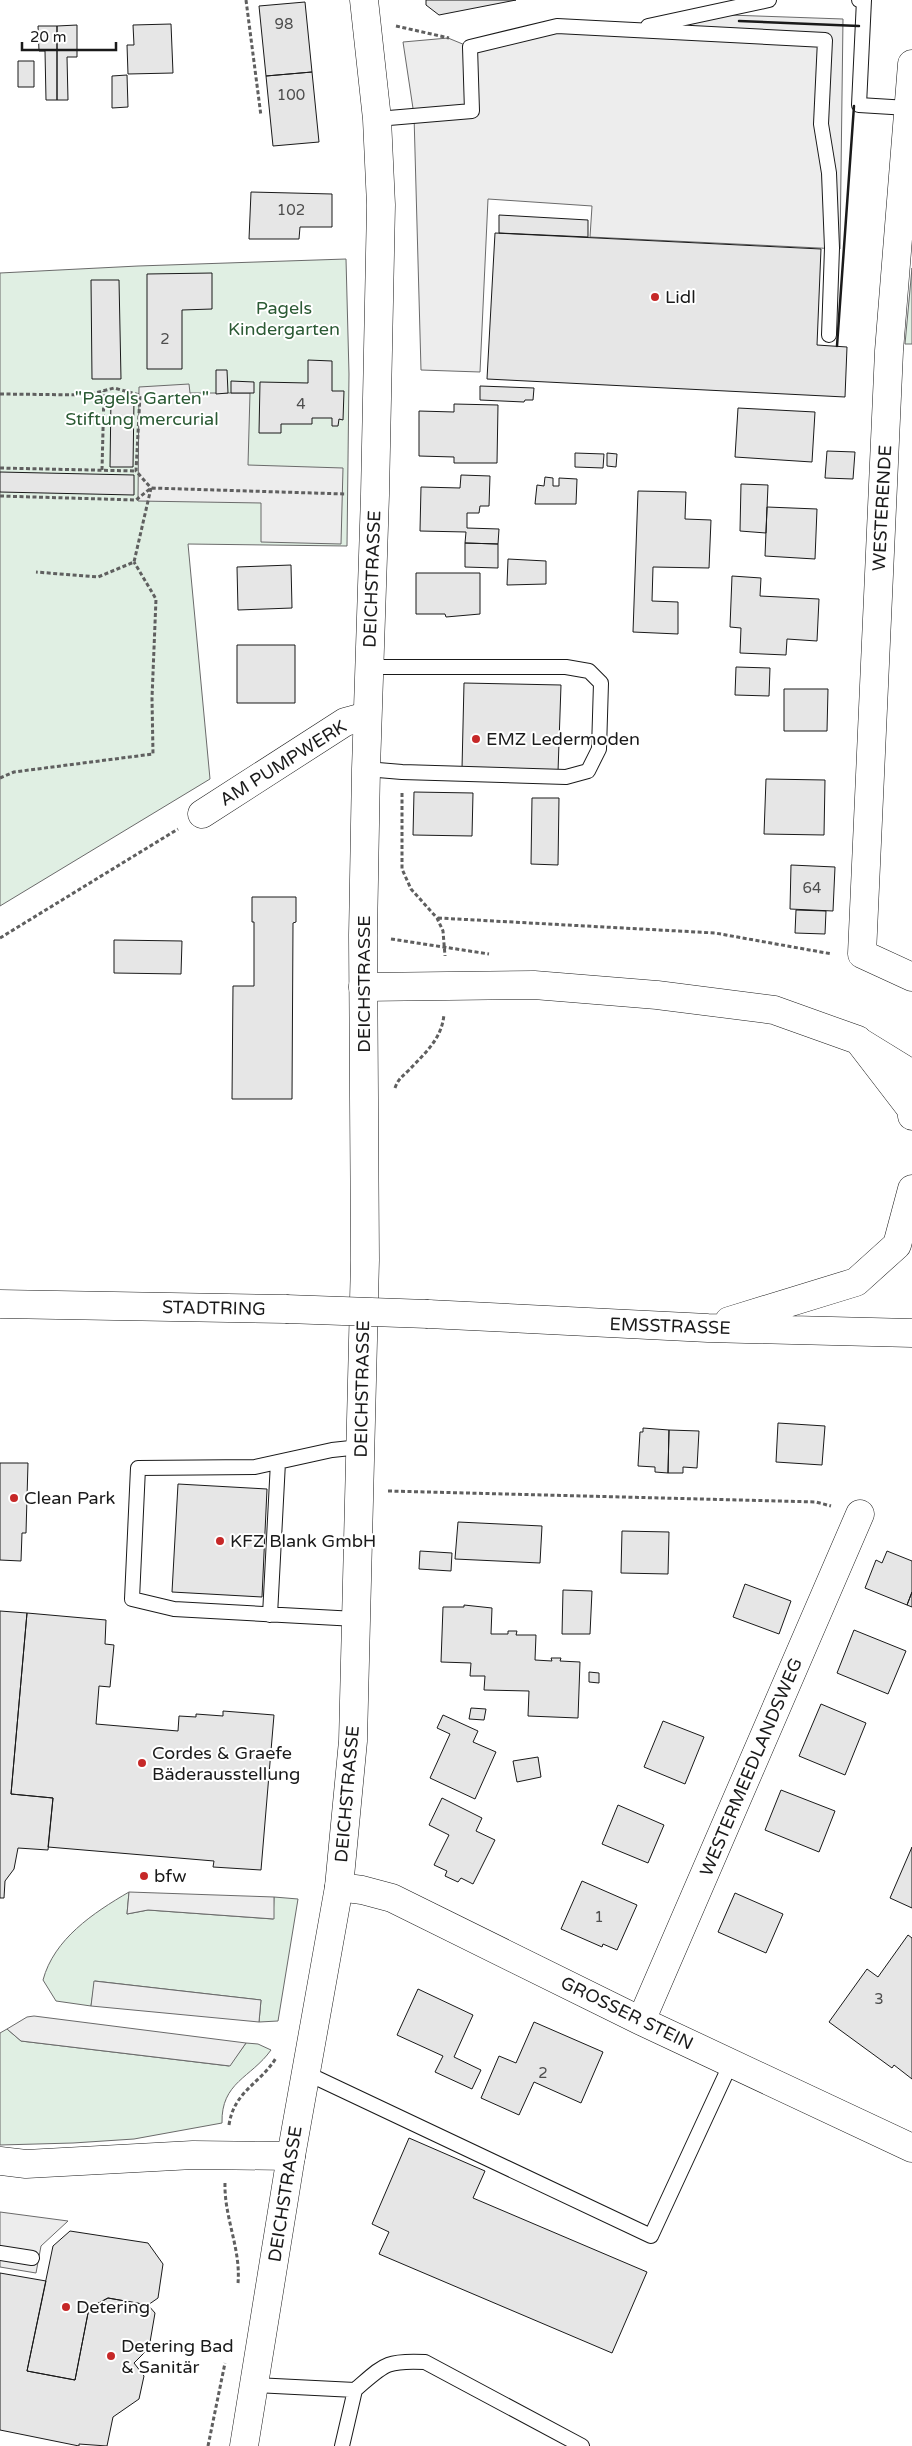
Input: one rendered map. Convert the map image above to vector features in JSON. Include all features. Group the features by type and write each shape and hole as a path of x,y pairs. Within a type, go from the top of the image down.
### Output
{"main road":[{"name":"DEICHSTRASSE","path":"244,2446 291,2156 339,1887 353,1741 365,1260 364,987 366,769 375,495 381,205 377,119 365,9"},
{"name":"WESTERENDE","path":"862,954 889,351 912,64"},
{"name":"AM PUMPWERK","path":"202,814 345,722 367,716"},
{"path":"862,954 912,977"},
{"path":"364,987 534,985 657,995 774,1010 858,1040 912,1074"},
{"path":"858,1040 912,1110 912,1116"},
{"path":"708,1328 856,1282 897,1245 912,1189"},
{"name":"STADTRING","path":"0,1304 286,1309 428,1314"},
{"path":"0,1311 28,1305"},
{"name":"EMSSTRASSE","path":"428,1314 708,1328 912,1333"},
{"name":"WESTERMEEDLANDSWEG","path":"641,2021 860,1514"},
{"name":"GROSSER STEIN","path":"339,1887 362,1890 392,1898 641,2021 912,2148"},
{"path":"0,2161 26,2164 226,2154 291,2156"}],"lane":[{"path":"630,30 769,0"},
{"path":"860,0 864,0 859,105 908,108"},
{"path":"377,119 472,111 470,47 557,26 825,40 821,124 829,173 832,248 829,335"},
{"path":"366,769 402,772 566,777 588,771 599,749 601,683 590,671 566,668 368,667"},
{"path":"356,1619 174,1609 132,1599 138,1468 255,1467 332,1450 360,1448"},
{"path":"270,1614 278,1462"},
{"path":"306,2073 651,2236 730,2063"},
{"path":"0,2253 32,2258"},
{"path":"342,2446 355,2390 386,2364 402,2361 425,2362 582,2446"},
{"path":"255,2385 355,2390"}],"path":[{"path":"246,0 261,116"},
{"path":"365,9 470,47"},
{"path":"0,394 87,396 114,388 140,395 136,471 151,488"},
{"path":"102,470 104,391"},
{"path":"0,468 136,471"},
{"path":"0,778 14,772 153,754 152,698 156,599 134,562 151,488"},
{"path":"0,496 136,500 151,488 375,495"},
{"path":"36,572 98,577 134,562"},
{"path":"0,938 202,814"},
{"path":"437,918 715,933 830,954 862,954"},
{"path":"359,1490 816,1502 860,1514"},
{"path":"237,2291 236,2250 224,2203 226,2154 231,2114 236,2102 267,2070 276,2059 278,2052"},
{"path":"208,2446 227,2354"}],"green space":[{"name":"\"Pagels Garten\" Stiftung mercurial","path":"346,259 349,374 347,546 188,544 210,779 0,906 0,273"},
{"path":"912,268 912,344 905,344"},
{"path":"129,1892 127,1914 148,1910 273,1919 274,1897 298,1899 278,2021 259,2022 261,2000 95,1981 91,2006 56,2001 43,1980 48,1965 56,1952 89,1918"},
{"path":"7,2029 21,2041 229,2066 246,2043 258,2044 271,2050 232,2089 226,2098 222,2123 134,2139 0,2145 0,2033"}],"shaded area":[{"name":"Lidl","path":"700,14 843,19 840,249 590,237 592,206 488,199 480,372 421,370 414,115 403,42 448,38 470,47 557,26 630,30"},
{"path":"189,384 190,393 250,393 248,465 343,468 341,544 261,542 261,503 138,501 139,387"},
{"path":"129,1892 274,1897 274,1919 148,1910 127,1914"},
{"path":"94,1981 261,2000 259,2022 91,2006"},
{"path":"34,2016 246,2043 230,2066 21,2041 7,2029 27,2017"},
{"path":"0,2212 68,2221 41,2246 36,2273 0,2267"}],"building":[{"path":"426,0 516,0 439,15 426,5"},
{"path":"305,2 312,72 266,76 259,6"},
{"path":"171,24 173,73 128,74 127,45 134,45 133,25"},
{"path":"77,25 77,57 67,57 68,100 57,100 57,26"},
{"path":"38,26 57,26 57,100 46,100 45,51 39,51"},
{"path":"18,61 34,61 34,87 18,87"},
{"path":"312,72 319,142 273,146 266,76"},
{"path":"127,75 128,107 112,108 112,76"},
{"path":"251,192 332,194 332,227 300,227 299,239 249,239"},
{"path":"499,215 588,220 588,237 499,233"},
{"name":"Lidl","path":"495,233 821,249 817,345 847,347 845,397 487,379"},
{"name":"Pagels Kindergarten","path":"212,273 212,309 182,310 182,369 147,369 147,274"},
{"path":"91,280 119,280 121,379 92,379"},
{"path":"308,360 332,361 332,391 344,391 343,420 339,419 338,426 332,426 332,418 312,418 312,424 281,424 281,433 259,433 260,382 308,383"},
{"path":"216,370 227,370 228,393 216,394"},
{"path":"231,381 254,382 254,393 231,393"},
{"path":"480,386 534,388 533,400 525,400 524,402 480,400"},
{"path":"111,398 134,399 133,467 110,467"},
{"path":"454,404 498,405 497,463 454,463 454,457 419,456 419,411 454,412"},
{"path":"738,408 815,412 812,462 735,457"},
{"path":"827,451 855,452 853,479 825,478"},
{"path":"575,453 604,454 603,468 575,467"},
{"path":"607,453 617,454 616,467 607,466"},
{"path":"0,472 134,475 134,495 0,492"},
{"path":"461,475 490,476 489,506 480,506 479,513 467,513 467,528 499,529 498,544 465,543 466,532 420,531 421,487 460,488"},
{"path":"545,477 553,478 553,486 559,486 559,478 577,479 576,504 535,504 537,485 544,486"},
{"path":"741,484 768,485 766,533 740,531"},
{"path":"638,491 686,492 685,519 711,520 709,568 653,567 652,601 678,602 678,634 633,632"},
{"path":"767,507 817,509 815,559 765,556"},
{"path":"465,543 498,544 498,568 465,567"},
{"path":"508,559 546,561 546,584 507,585"},
{"path":"291,565 292,608 238,610 237,567"},
{"path":"416,573 480,573 480,614 446,617 445,614 416,614"},
{"path":"732,576 761,578 760,596 819,599 817,641 787,639 786,655 740,653 741,628 730,627"},
{"path":"237,645 295,645 295,703 237,703"},
{"path":"736,667 770,668 769,696 735,695"},
{"path":"464,683 561,685 558,772 462,769"},
{"path":"784,689 828,689 827,731 784,731"},
{"path":"766,779 825,780 824,835 764,834"},
{"path":"414,792 473,793 472,836 413,835"},
{"path":"532,798 559,798 558,865 531,864"},
{"path":"791,865 835,867 833,911 790,909"},
{"path":"252,897 296,897 296,922 293,923 292,1099 232,1099 233,986 254,986"},
{"path":"796,910 826,911 825,934 795,933"},
{"path":"114,940 182,941 181,974 114,973"},
{"path":"778,1423 825,1426 822,1465 776,1462"},
{"path":"643,1428 669,1430 668,1473 655,1472 655,1467 638,1466 640,1432 643,1432"},
{"path":"669,1430 699,1431 697,1468 683,1467 683,1473 668,1473"},
{"name":"Clean Park","path":"0,1463 28,1463 26,1533 22,1533 21,1561 0,1560"},
{"name":"KFZ Blank GmbH","path":"178,1484 267,1489 262,1597 172,1592"},
{"path":"458,1522 542,1526 540,1563 455,1559"},
{"path":"622,1531 669,1532 668,1574 621,1573"},
{"path":"420,1551 452,1553 451,1571 419,1569"},
{"path":"887,1551 912,1561 912,1592 907,1605 865,1588 876,1560 882,1563"},
{"path":"745,1584 791,1601 779,1634 733,1617"},
{"path":"563,1590 592,1591 590,1634 562,1634"},
{"path":"912,1592 912,1607 907,1605"},
{"path":"464,1605 492,1608 491,1634 508,1634 508,1631 517,1631 516,1635 536,1635 535,1660 552,1661 551,1658 561,1658 560,1661 580,1662 578,1718 528,1716 529,1691 484,1690 485,1676 470,1676 471,1663 441,1662 443,1607 464,1607"},
{"path":"0,1611 27,1613 11,1794 53,1798 48,1850 18,1848 14,1869 5,1881 4,1898 0,1898"},
{"name":"Cordes & Graefe Bäderausstellung","path":"27,1613 106,1620 105,1644 114,1645 110,1687 99,1686 96,1724 178,1731 179,1716 196,1717 196,1714 223,1716 223,1711 274,1715 261,1870 213,1867 214,1861 48,1847 53,1798 11,1794"},
{"path":"854,1630 906,1651 888,1694 837,1673"},
{"path":"589,1672 599,1673 599,1683 589,1682"},
{"path":"821,1704 866,1723 845,1775 799,1756"},
{"path":"471,1708 486,1709 484,1720 469,1719"},
{"path":"443,1715 478,1731 473,1742 496,1752 475,1799 430,1778 450,1734 437,1728"},
{"path":"663,1721 704,1737 685,1784 644,1767"},
{"path":"538,1757 541,1777 517,1782 513,1761"},
{"path":"781,1790 835,1811 819,1852 765,1830"},
{"path":"442,1798 482,1818 476,1831 495,1840 473,1884 461,1878 458,1882 445,1876 447,1871 434,1865 449,1835 429,1825"},
{"path":"618,1805 664,1825 648,1863 602,1844"},
{"path":"912,1847 912,1908 890,1898"},
{"path":"582,1881 637,1905 617,1950 603,1944 602,1947 561,1929"},
{"path":"735,1893 783,1914 766,1953 718,1932"},
{"path":"908,1935 912,1938 912,2079 894,2065 892,2068 829,2022 867,1969 878,1977"},
{"path":"418,1989 473,2015 454,2057 481,2070 472,2089 435,2072 443,2056 397,2035"},
{"path":"534,2022 603,2052 581,2103 534,2082 519,2115 481,2098 499,2056 516,2063"},
{"path":"409,2138 485,2171 473,2198 647,2272 612,2353 379,2254 389,2232 372,2224"},
{"name":"Detering","path":"70,2231 148,2243 163,2264 158,2298 148,2305 108,2298 89,2308 75,2380 27,2371 53,2246"},
{"name":"Detering Bad & Sanitär","path":"0,2273 46,2281 27,2371 75,2380 89,2308 108,2298 148,2305 155,2313 149,2348 134,2363 144,2376 139,2399 113,2417 107,2446 79,2444 79,2446 0,2430"}],"wall":[{"path":"739,21 859,26"},
{"path":"837,346 854,106"}],"place":[{"name":"Lidl","path":"655,297"},
{"name":"EMZ Ledermoden","path":"476,739"},
{"name":"Clean Park","path":"14,1498"},
{"name":"KFZ Blank GmbH","path":"220,1541"},
{"name":"Cordes & Graefe Bäderausstellung","path":"142,1763"},
{"name":"bfw","path":"144,1876"},
{"name":"Detering","path":"66,2307"},
{"name":"Detering Bad & Sanitär","path":"111,2356"}]}
